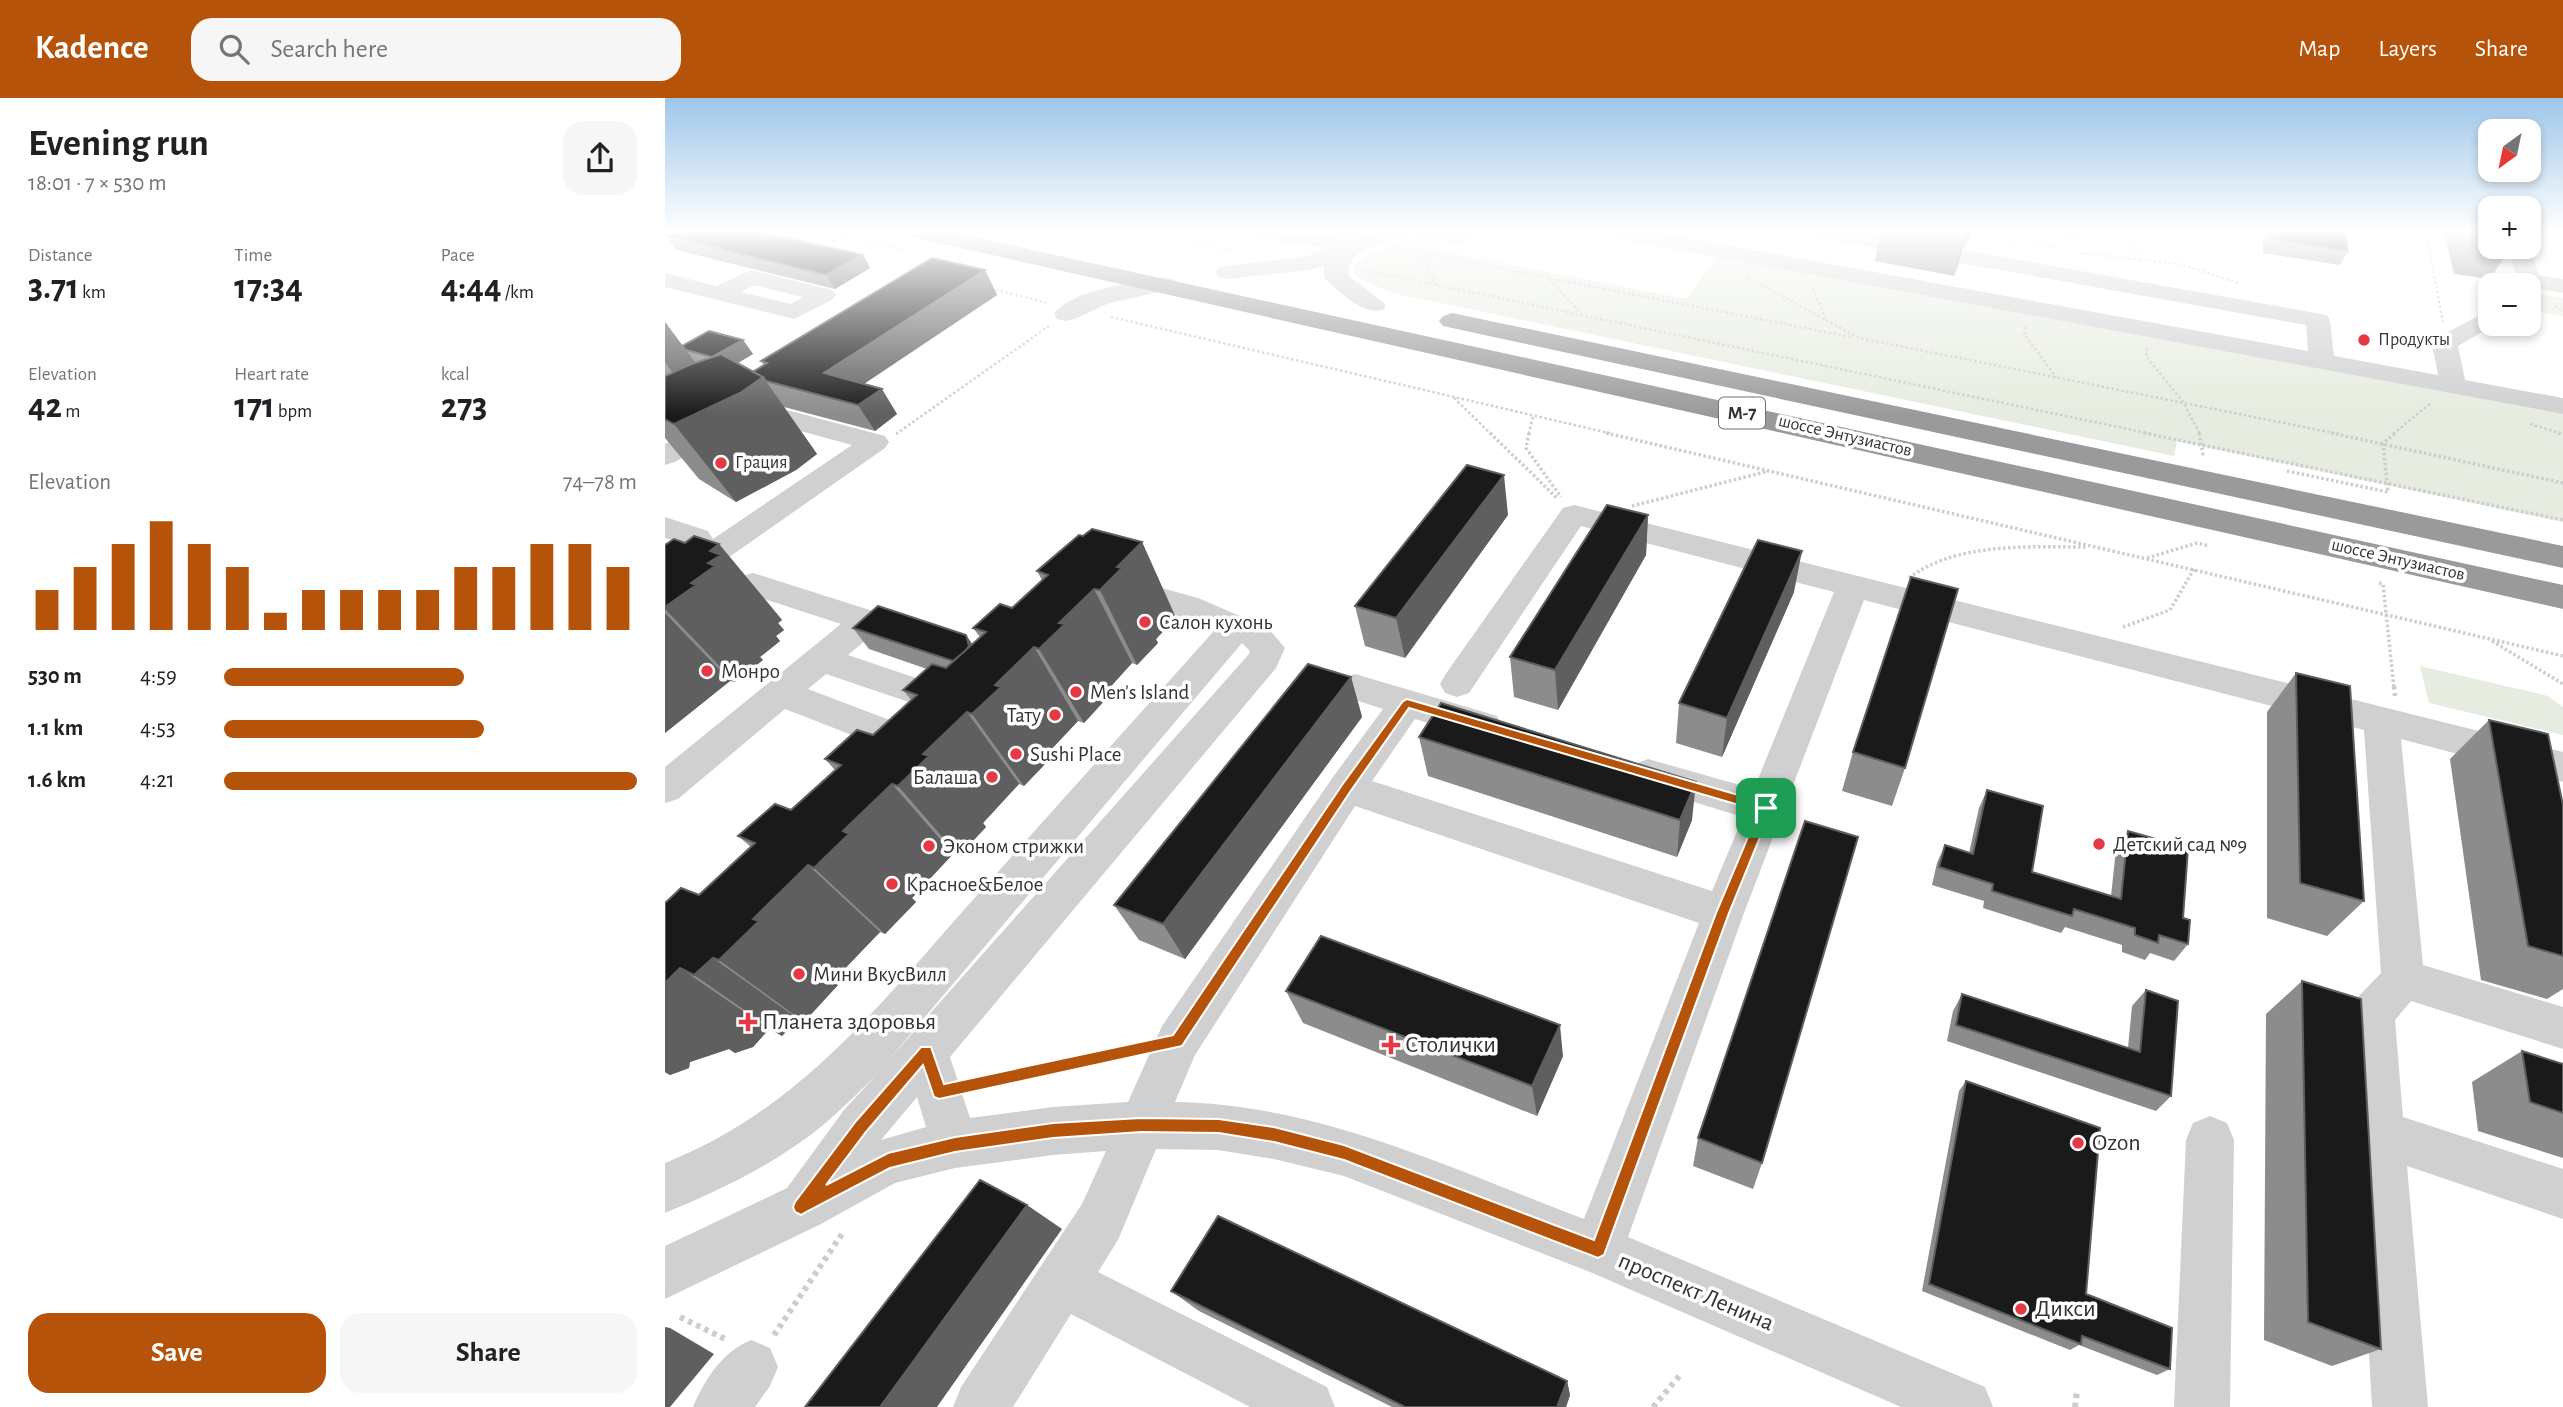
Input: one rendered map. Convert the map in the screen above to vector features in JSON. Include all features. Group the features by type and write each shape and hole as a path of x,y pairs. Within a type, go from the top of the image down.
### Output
{"highway":[{"name":"шоссе Энтузиастов","path":"1206,293 2563,597"},
{"name":"шоссе Энтузиастов","path":"1321,293 2563,557"}],"street":[{"path":"1070,312 1086,293"},
{"path":"1070,312 1121,293"},
{"path":"1358,293 1374,305"},
{"path":"1970,293 2032,307 2563,405"},
{"path":"2168,293 2318,320 2322,360"},
{"path":"2441,383 2445,343 2478,324"},
{"path":"2357,349 2423,361 2441,383"},
{"path":"665,386 875,442 704,559"},
{"path":"665,456 748,407"},
{"path":"1457,684 1583,518 2563,767"},
{"path":"665,527 697,538 707,568 867,621 665,788"},
{"path":"665,650 753,584"},
{"path":"1598,1250 1723,913 1853,586"},
{"path":"801,1207 861,1126 932,1072 1264,659 1268,648 1256,636 1186,606 1117,587 1098,605"},
{"path":"665,1188 751,1146 805,1110 865,1055 1235,629"},
{"path":"821,659 985,709 908,782"},
{"path":"1355,687 1513,734"},
{"path":"781,693 938,754"},
{"path":"981,1407 1064,1282 1100,1222 1178,1041 1346,788 1407,704"},
{"path":"2389,723 2403,979 2372,1014 2400,1407"},
{"path":"1620,766 1766,808"},
{"path":"1346,788 1723,913"},
{"path":"2403,979 2563,1028"},
{"path":"932,1072 955,1144"},
{"name":"проспект Ленина","path":"665,1273 888,1161 955,1144 1053,1130 1141,1125 1219,1126 1274,1135 1344,1152 1598,1250 1965,1407"},
{"path":"2380,1133 2563,1194"},
{"path":"2202,1407 2210,1140"},
{"path":"1064,1282 1307,1407"}],"path":[{"path":"1003,293 1070,312 1453,397 2563,656"},
{"path":"1465,293 2563,520"},
{"path":"1563,293 1585,317"},
{"path":"1627,293 2383,443 2563,483"},
{"path":"1777,293 1859,338"},
{"path":"2440,293 2445,343"},
{"path":"2032,307 2024,334 2057,377"},
{"path":"2149,329 2146,356 2184,403 2204,444 2203,454"},
{"path":"2283,471 2388,492 2383,443 2441,383"},
{"path":"1453,397 1583,518"},
{"path":"1533,416 1526,448 1583,518"},
{"path":"1583,518 1770,471"},
{"path":"2146,558 2197,543"},
{"path":"1893,597 1917,568 1929,562 2032,547 2097,547"},
{"path":"2073,642 2170,610 2194,569"},
{"path":"2383,584 2387,614 2389,723"},
{"path":"2488,638 2563,684"},
{"path":"932,1072 1178,1041"},
{"path":"746,1373 842,1234"},
{"path":"1653,1407 1681,1374"},
{"path":"2075,1407 2077,1391"}],"shaded area":[{"path":"1393,293 1656,293 1686,299 1690,293 1916,293 2563,414 2563,522 2177,441 2174,456"},
{"path":"2541,294 2563,298 2563,316 2541,312"},
{"path":"2420,666 2548,696 2563,707 2563,735 2429,703"}],"building":[{"path":"874,293 949,293 824,373 882,389 858,405 766,381 753,372 767,363 761,361"},
{"path":"709,331 743,340 712,357 686,350 682,346"},
{"path":"721,354 763,377 740,393 674,424 665,419 665,376"},
{"path":"1467,465 1504,475 1396,618 1355,606"},
{"path":"1607,505 1648,515 1555,670 1510,657"},
{"path":"1092,529 1142,542 1117,567 1122,568 1100,590 1094,589 1059,623 1065,624 1039,649 1034,647 995,685 1001,687 972,714 967,712 923,754 929,756 898,786 892,784 843,831 849,834 814,868 808,865 753,919 759,921 719,960 713,958 694,975 680,968 665,983 665,903 681,888 699,895 755,843 738,836 775,804 791,810 841,765 825,759 857,730 873,735 917,695 903,690 932,664 946,668 986,632 973,628 1000,604 1012,608 1048,575 1037,571 1079,535 1083,536"},
{"path":"694,536 719,544 710,551 721,555 708,563 715,566 691,583 696,585 665,607 665,545 674,539 685,543"},
{"path":"1758,540 1802,551 1727,718 1679,703"},
{"path":"1911,577 1958,589 1905,768 1853,752"},
{"path":"878,606 966,635 969,646 953,661 853,628"},
{"path":"1308,664 1351,677 1163,924 1114,905"},
{"path":"2296,673 2350,686 2364,901 2300,883"},
{"path":"1441,703 1696,782 1680,820 1419,737"},
{"path":"2489,720 2548,734 2563,805 2563,956 2528,946"},
{"path":"1987,790 2043,806 2032,872 2121,899 2128,831 2188,848 2183,918 2190,920 2188,944 2159,935 2158,943 2135,935 2135,928 2074,909 2072,916 1992,891 1993,884 1939,867 1945,845 1973,854"},
{"path":"1805,821 1858,837 1762,1163 1698,1138"},
{"path":"1321,936 1560,1025 1532,1086 1286,991"},
{"path":"2302,981 2361,999 2381,1349 2308,1322"},
{"path":"2146,990 2178,1001 2171,1096 1956,1025 1962,994 2140,1052"},
{"path":"2522,1051 2563,1064 2563,1113 2530,1102"},
{"path":"1966,1081 2100,1128 2086,1294 2172,1328 2170,1369 2082,1336 2081,1344 1929,1284"},
{"path":"980,1180 1027,1205 880,1407 805,1407"},
{"path":"1218,1216 1567,1381 1557,1407 1405,1407 1171,1291"}],"place":[{"name":"Продукты","path":"2364,340"},
{"name":"Грация","path":"721,463"},
{"name":"Салон кухонь","path":"1145,622"},
{"name":"Монро","path":"707,671"},
{"name":"Men's Island","path":"1076,692"},
{"name":"Тату","path":"1055,715"},
{"name":"Sushi Place","path":"1016,754"},
{"name":"Балаша","path":"992,777"},
{"name":"Детский сад №9","path":"2099,844"},
{"name":"Эконом стрижки","path":"929,846"},
{"name":"Красное&Белое","path":"892,884"},
{"name":"Мини ВкусВилл","path":"799,974"},
{"name":"Планета здоровья","path":"748,1022"},
{"name":"Столички","path":"1391,1045"},
{"name":"Ozon","path":"2078,1143"},
{"name":"Дикси","path":"2021,1309"}],"route":[{"path":"1407,704 1766,808 1723,913 1598,1250 1344,1152 1274,1135 1219,1126 1141,1125 1053,1130 955,1144 888,1161 801,1207 861,1126 926,1052 939,1092 1178,1041 1346,788 1407,704"}]}
